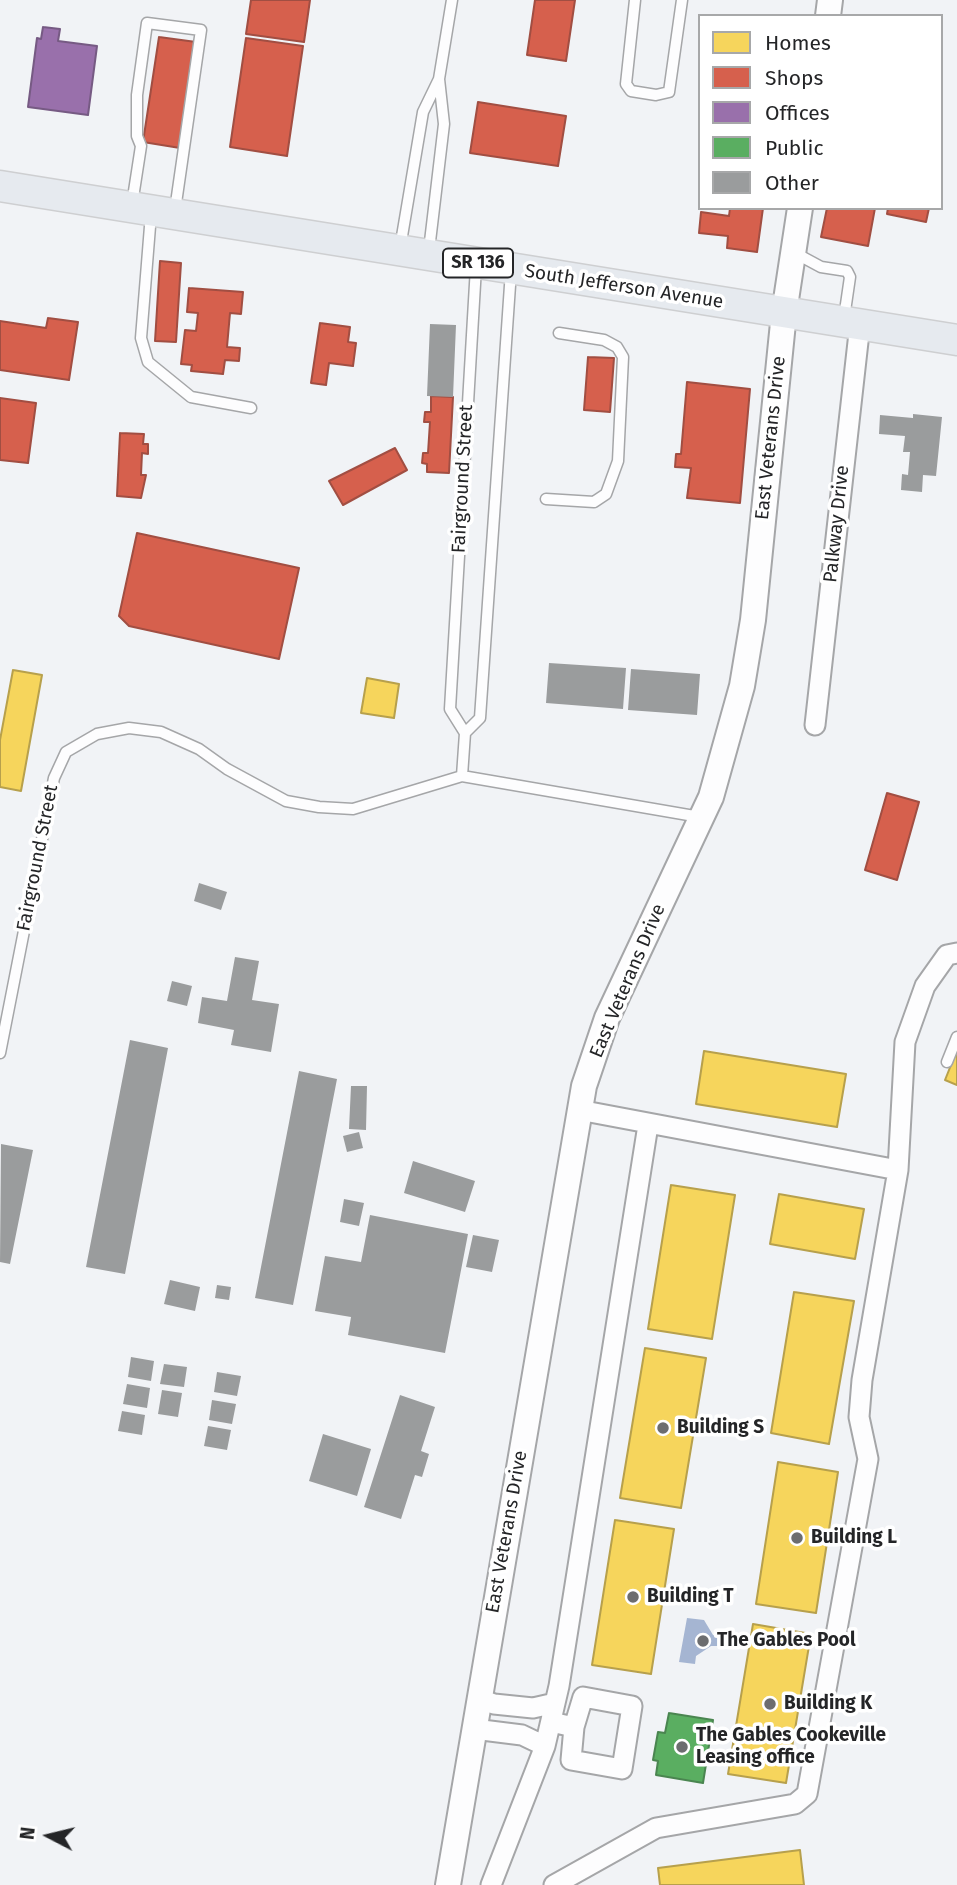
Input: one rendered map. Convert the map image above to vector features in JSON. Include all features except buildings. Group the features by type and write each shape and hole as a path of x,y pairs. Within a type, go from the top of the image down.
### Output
{"main road":[{"name":"South Jefferson Avenue","path":"0,186 957,340"}],"street":[{"name":"East Veterans Drive","path":"448,1885 579,1110 607,1018 701,818 726,749 742,686 751,632 784,313 800,210"},
{"name":"Palkway Drive","path":"815,724 851,323"},
{"path":"554,1885 656,1828 795,1804 807,1794 868,1459 859,1417 862,1380 898,1170 905,1042 925,986 947,955 957,953"},
{"path":"579,1110 898,1170"},
{"path":"491,1885 545,1746 553,1712 648,1125"},
{"path":"479,1699 494,1704 553,1712 574,1727"},
{"path":"474,1729 522,1735 545,1746"}],"lane":[{"path":"429,254 444,124 439,79 452,0"},
{"path":"635,0 626,84 631,91 656,95 669,92 682,0"},
{"path":"153,211 137,136 137,95 147,23 201,30 153,211 141,338 148,362 191,397 251,408"},
{"path":"400,250 423,112 439,79"},
{"path":"794,252 821,267 847,271 850,276 851,323"},
{"name":"Fairground Street","path":"462,776 465,733 450,709 476,263"},
{"name":"Fairground Street","path":"465,733 480,718 511,269"},
{"path":"546,499 594,502 606,494 618,461 623,357 617,347 604,340 559,332"},
{"name":"Fairground Street","path":"0,1053 54,778 66,752 97,734 129,728 161,732 199,749 227,769 286,801 319,807 353,809 462,776 701,818"},
{"path":"947,1062 957,1037"}],"water":[{"name":"The Gables Pool","path":"687,1618 704,1620 713,1635 724,1635 722,1646 711,1646 696,1656 695,1664 679,1662"}],"place":[{"name":"Building S","path":"663,1428"},
{"name":"Building L","path":"797,1538"},
{"name":"Building T","path":"633,1597"},
{"name":"The Gables Pool","path":"703,1641"},
{"name":"Building K","path":"770,1704"},
{"name":"The Gables Cookeville Leasing office","path":"682,1747"}]}
